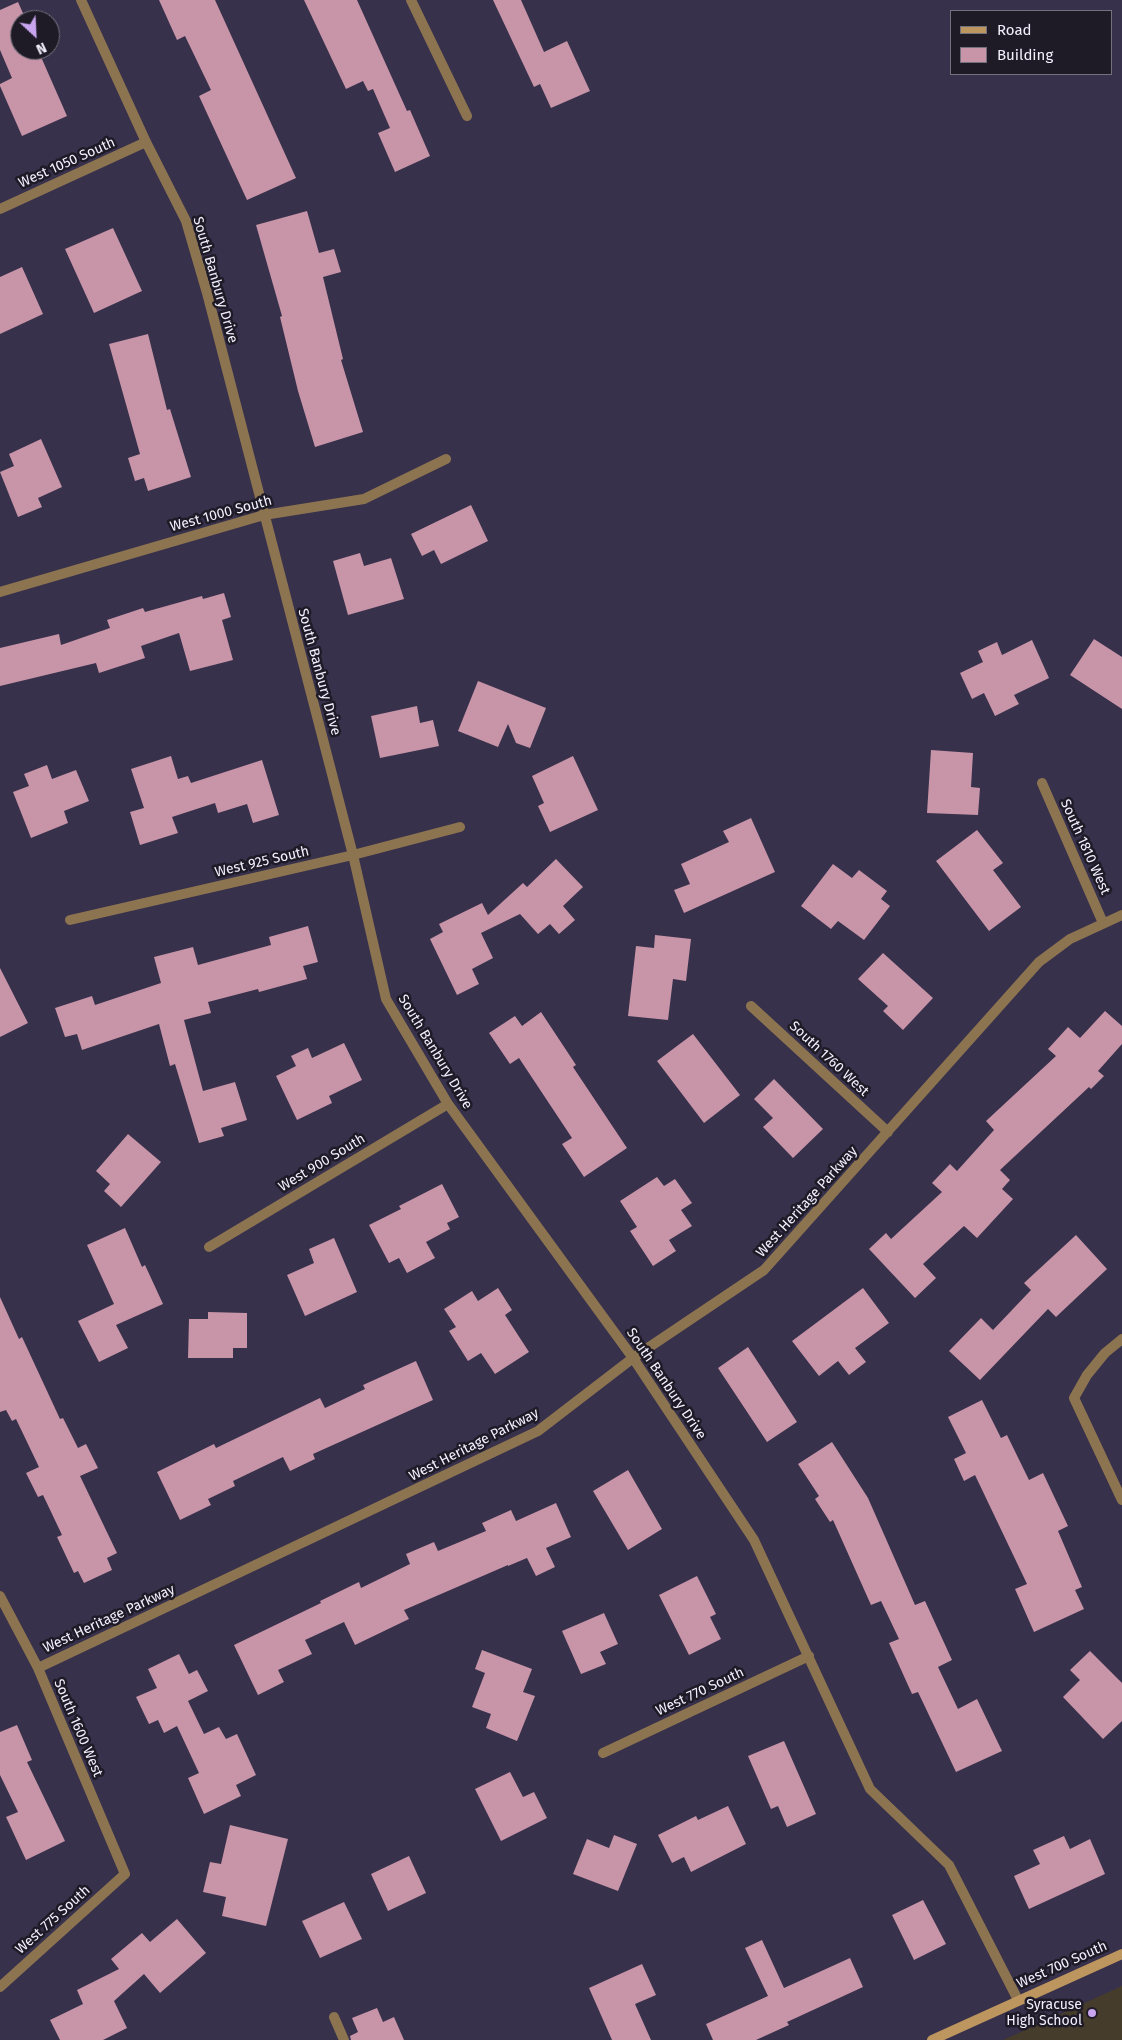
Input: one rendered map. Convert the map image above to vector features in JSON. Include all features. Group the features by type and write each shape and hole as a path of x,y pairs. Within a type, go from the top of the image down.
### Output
{"street":[{"name":"South Banbury Drive","path":"81,0 146,142 186,221 353,855 386,999 448,1104 633,1358 754,1540 870,1788 949,1865 1018,2000"},
{"path":"411,0 467,116"},
{"name":"West 1050 South","path":"0,208 146,142"},
{"name":"West 1000 South","path":"0,592 264,515 364,498 446,459"},
{"name":"South 1810 West","path":"1042,783 1103,922"},
{"name":"West 925 South","path":"70,920 353,855 460,827"},
{"name":"West Heritage Parkway","path":"38,1668 538,1431 633,1358 764,1270 1039,962 1070,939 1103,922 1122,915"},
{"name":"South 1760 West","path":"752,1006 888,1132"},
{"name":"West 900 South","path":"209,1247 448,1104"},
{"path":"1122,1339 1105,1353 1087,1375 1074,1398 1122,1500"},
{"name":"South 1600 West","path":"0,1596 38,1668 125,1874"},
{"name":"West 770 South","path":"603,1754 809,1656"},
{"name":"West 775 South","path":"0,1986 125,1874"},
{"name":"West 700 South","path":"932,2040 1122,1954"},
{"path":"334,2018 344,2040"}],"shaded area":[{"name":"Syracuse High School","path":"1122,1986 1122,2040 1003,2040"}],"building":[{"path":"159,0 215,0 296,178 247,200 199,96 211,90 185,36 177,40"},
{"path":"304,0 357,0 407,111 410,110 430,156 395,172 378,133 390,128 373,89 368,91 363,81 346,89"},
{"path":"493,0 521,0 544,52 567,41 590,91 551,108 540,84 534,87"},
{"path":"18,2 22,10 10,10 10,60 42,60 67,116 22,136 0,86 0,84 12,78 0,50 0,10"},
{"path":"307,211 319,253 334,249 341,272 323,277 343,359 341,360 363,432 315,447 298,391 280,317 282,316 256,225"},
{"path":"113,228 142,291 94,313 65,249"},
{"path":"22,267 43,314 0,334 0,277"},
{"path":"148,334 167,410 170,409 191,477 148,491 144,478 135,481 128,458 140,454 109,344"},
{"path":"41,439 62,487 38,498 42,507 18,517 0,472 14,466 9,454"},
{"path":"471,505 488,541 441,564 434,550 422,556 411,534"},
{"path":"360,553 364,566 391,558 404,599 348,615 333,561"},
{"path":"224,593 231,617 222,620 233,660 190,671 179,633 141,646 145,658 99,673 96,663 0,686 0,648 59,634 61,645 110,628 107,620 143,608 145,612 202,596 203,599"},
{"path":"1094,639 1122,657 1122,709 1070,675"},
{"path":"1032,640 1049,678 1014,695 1019,704 995,716 984,693 972,699 960,673 983,662 978,651 997,642 1002,655"},
{"path":"478,681 546,708 530,748 516,743 508,724 498,747 458,731"},
{"path":"417,706 420,723 433,720 439,746 380,758 371,716"},
{"path":"931,750 973,753 971,787 980,788 978,815 927,813"},
{"path":"171,756 178,779 188,776 191,783 262,760 279,815 253,823 247,804 218,813 215,803 172,817 178,833 140,845 130,812 144,808 131,769"},
{"path":"573,756 598,810 550,832 538,806 544,803 532,776"},
{"path":"47,765 52,779 76,770 89,801 64,811 68,823 31,838 13,792 29,786 24,774"},
{"path":"751,818 775,872 684,913 674,890 690,884 681,864 729,842 723,831"},
{"path":"977,830 1003,863 993,870 1021,907 989,931 936,861"},
{"path":"556,859 583,887 563,906 575,920 559,934 550,924 538,934 520,914 481,933 493,958 472,969 479,984 457,995 430,939 443,932 439,924 482,903 488,915 523,883 527,887"},
{"path":"833,864 852,878 859,870 887,891 881,899 890,906 864,940 838,921 831,929 801,906"},
{"path":"308,926 318,962 303,966 307,979 259,992 258,989 208,1002 211,1013 184,1020 203,1091 235,1082 247,1120 221,1128 224,1136 199,1143 175,1064 170,1066 159,1024 82,1050 77,1034 65,1037 55,1008 92,996 95,1005 161,983 154,957 193,947 198,965 271,945 269,937"},
{"path":"655,935 691,939 686,981 673,979 668,1020 628,1016 636,946 654,948"},
{"path":"883,953 933,998 903,1030 883,1011 888,1006 858,979"},
{"path":"0,968 28,1023 0,1037"},
{"path":"1105,1011 1122,1026 1122,1044 1098,1071 1104,1076 1091,1089 1089,1087 1000,1170 1010,1180 1002,1189 1013,1199 977,1238 964,1226 923,1264 936,1278 915,1298 869,1249 886,1233 891,1239 942,1192 932,1183 950,1164 957,1171 994,1130 986,1121 1056,1056 1048,1049 1068,1027 1080,1038"},
{"path":"541,1012 576,1065 573,1067 627,1148 584,1177 562,1144 572,1138 519,1058 510,1064 489,1033 515,1016 522,1026"},
{"path":"693,1034 740,1095 704,1123 657,1061"},
{"path":"344,1043 362,1080 329,1096 332,1103 297,1120 276,1076 296,1066 291,1056 308,1048 312,1058"},
{"path":"774,1079 823,1129 793,1158 763,1127 773,1118 754,1099"},
{"path":"128,1134 161,1162 121,1207 104,1191 110,1184 96,1171"},
{"path":"657,1177 664,1186 675,1179 692,1203 681,1210 692,1226 669,1240 676,1251 653,1266 630,1231 637,1227 620,1201"},
{"path":"442,1184 459,1217 447,1223 450,1229 426,1242 435,1258 407,1273 399,1258 389,1263 369,1225 401,1209 399,1206"},
{"path":"125,1228 142,1267 145,1265 163,1304 116,1325 128,1348 99,1362 78,1321 114,1304 87,1245"},
{"path":"1076,1235 1107,1269 1056,1317 1048,1309 980,1380 949,1351 981,1318 993,1330 1031,1290 1024,1283"},
{"path":"334,1238 357,1292 305,1316 287,1275 314,1263 309,1249"},
{"path":"498,1288 512,1310 505,1315 529,1352 495,1374 481,1353 468,1361 449,1331 456,1327 444,1309 472,1291 478,1301"},
{"path":"863,1288 889,1323 855,1348 866,1362 849,1375 838,1361 819,1376 792,1341"},
{"path":"0,1297 19,1339 22,1337 60,1419 63,1418 78,1448 86,1444 98,1468 80,1476 117,1553 107,1558 112,1570 84,1583 78,1571 74,1573 57,1537 62,1535 43,1495 38,1497 26,1473 39,1467 16,1419 12,1421 6,1410 0,1412"},
{"path":"208,1312 247,1313 247,1348 233,1348 233,1358 188,1358 189,1319 208,1319"},
{"path":"748,1347 797,1422 767,1442 718,1368"},
{"path":"416,1361 433,1400 313,1454 315,1459 290,1471 283,1457 233,1481 235,1486 208,1499 211,1505 180,1520 157,1472 214,1444 216,1448 320,1398 325,1408 365,1389 363,1385"},
{"path":"982,1400 1001,1438 1007,1435 1029,1480 1043,1473 1068,1526 1058,1531 1082,1587 1075,1590 1084,1609 1034,1632 1015,1589 1027,1584 975,1475 964,1481 954,1459 966,1453 948,1417"},
{"path":"832,1442 868,1498 915,1605 925,1601 952,1660 938,1667 958,1709 977,1699 1002,1751 956,1772 918,1692 912,1694 889,1643 899,1639 881,1601 871,1605 833,1520 830,1522 815,1499 819,1496 798,1464"},
{"path":"628,1470 662,1529 628,1550 593,1491"},
{"path":"556,1503 571,1537 546,1548 555,1567 536,1576 527,1558 508,1565 404,1610 409,1619 355,1645 344,1622 305,1640 312,1654 278,1670 284,1682 258,1695 234,1645 321,1603 320,1601 359,1582 361,1588 410,1564 406,1554 434,1542 438,1551 486,1531 482,1523 511,1510 516,1521"},
{"path":"697,1576 716,1614 710,1617 721,1639 689,1655 659,1595"},
{"path":"604,1613 618,1644 600,1652 606,1664 581,1674 562,1631"},
{"path":"482,1650 532,1669 523,1692 535,1696 517,1741 486,1728 491,1714 472,1707 485,1673 475,1669"},
{"path":"1090,1651 1122,1683 1122,1721 1103,1739 1063,1697 1080,1680 1070,1670"},
{"path":"179,1654 189,1674 197,1670 208,1691 188,1701 204,1734 219,1727 226,1739 237,1734 256,1775 236,1785 241,1796 204,1814 188,1778 199,1773 177,1726 164,1733 158,1720 149,1724 136,1697 157,1688 148,1669"},
{"path":"17,1725 32,1760 27,1762 65,1841 26,1860 6,1817 18,1812 0,1775 0,1732"},
{"path":"784,1741 816,1814 787,1827 778,1806 771,1809 748,1756"},
{"path":"510,1772 523,1797 534,1792 547,1818 501,1841 475,1789"},
{"path":"728,1806 746,1844 691,1872 684,1857 672,1863 658,1835 696,1816 698,1820"},
{"path":"230,1825 288,1839 266,1926 222,1916 226,1897 203,1892 210,1862 221,1864"},
{"path":"614,1835 637,1844 618,1891 573,1874 587,1839 609,1848"},
{"path":"1064,1836 1070,1849 1090,1839 1105,1874 1029,1909 1014,1876 1040,1864 1033,1850"},
{"path":"409,1856 426,1893 388,1911 371,1874"},
{"path":"923,1900 946,1944 914,1960 892,1915"},
{"path":"344,1902 362,1939 320,1958 302,1921"},
{"path":"177,1919 206,1953 160,1993 144,1974 114,2001 127,2028 103,2040 60,2040 50,2020 83,2004 77,1990 119,1969 111,1959 142,1933 150,1942"},
{"path":"762,1940 784,1988 850,1958 863,1987 787,2022 789,2025 756,2040 713,2040 706,2024 768,1996 745,1948"},
{"path":"642,1964 656,1995 635,2004 651,2040 612,2040 589,1988"},
{"path":"377,2008 383,2022 394,2017 404,2040 351,2040 350,2036 358,2032 352,2018"}],"place":[{"name":"Syracuse High School","path":"1092,2013"}]}
